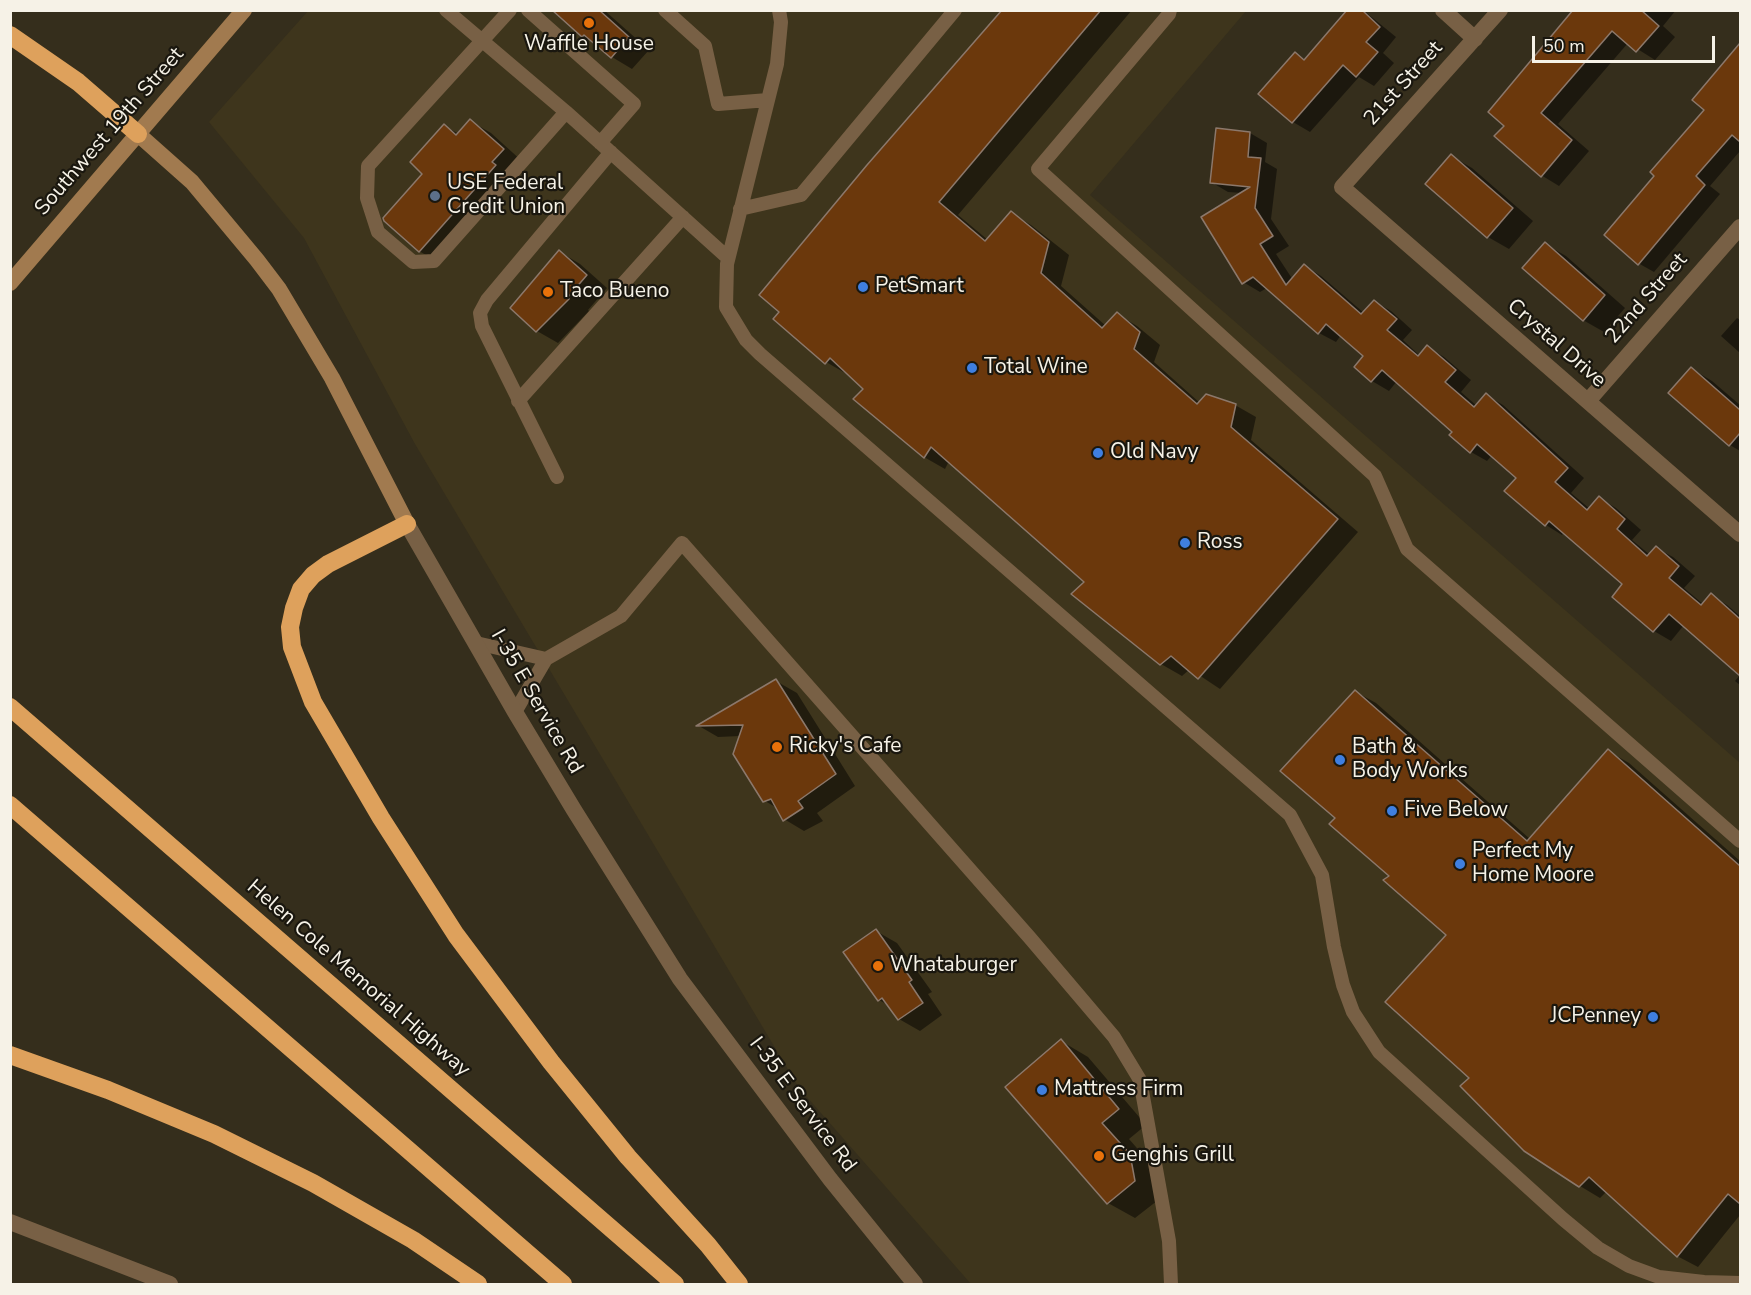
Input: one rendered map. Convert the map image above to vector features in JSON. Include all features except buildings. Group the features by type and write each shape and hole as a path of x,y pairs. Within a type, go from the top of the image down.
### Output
{"highway":[{"path":"10,34 78,82 138,134"},
{"path":"407,524 328,564 313,575 301,590 290,627 292,647 313,702 381,818 456,935 551,1062 614,1140 708,1245 739,1284"},
{"name":"Helen Cole Memorial Highway","path":"10,707 675,1284"},
{"path":"10,805 563,1284"},
{"path":"10,1055 108,1090 234,1144 313,1183 413,1240 478,1284"}],"main road":[{"name":"Southwest 19th Street","path":"10,283 244,10"},
{"name":"I-35 E Service Rd","path":"138,134 192,182 279,289 332,378 407,524"}],"street":[{"path":"1443,10 1475,39"},
{"name":"21st Street","path":"1342,187 1500,10"},
{"name":"Crystal Drive","path":"1342,187 1740,534"},
{"name":"22nd Street","path":"1588,401 1740,226"},
{"name":"I-35 E Service Rd","path":"407,524 515,712 680,979 830,1179 915,1284"},
{"path":"10,1222 170,1284"}],"lane":[{"path":"446,10 606,147 728,258"},
{"path":"510,10 368,166 367,198 378,232 413,262 434,261 566,112"},
{"path":"528,10 634,104 606,147 480,312 482,326 556,477"},
{"path":"665,10 705,46 718,104 768,100"},
{"path":"779,10 782,22 777,64 728,258 725,284 726,307 746,340 1290,815 1322,875 1334,947 1343,985 1353,1012 1379,1052 1598,1248 1629,1266 1659,1277 1740,1283"},
{"path":"740,209 801,195 955,10"},
{"path":"1170,10 1038,169 1375,476 1407,549 1740,842"},
{"path":"518,401 683,217"},
{"path":"515,712 546,659 621,616 682,543 1030,938 1114,1037 1140,1080 1169,1242 1171,1284"},
{"path":"476,644 546,659"}],"shaded area":[{"path":"308,11 1246,11 1090,195 1740,763 1740,1284 971,1284 799,1088 415,444 304,238 209,122"}],"place":[{"name":"Waffle House","path":"589,23"},
{"name":"USE Federal Credit Union","path":"435,196"},
{"name":"PetSmart","path":"863,287"},
{"name":"Taco Bueno","path":"548,292"},
{"name":"Total Wine","path":"972,368"},
{"name":"Old Navy","path":"1098,453"},
{"name":"Ross","path":"1185,543"},
{"name":"Ricky's Cafe","path":"777,747"},
{"name":"Bath & Body Works","path":"1340,760"},
{"name":"Five Below","path":"1392,811"},
{"name":"Perfect My Home Moore","path":"1460,864"},
{"name":"Whataburger","path":"878,966"},
{"name":"JCPenney","path":"1653,1017"},
{"name":"Mattress Firm","path":"1042,1090"},
{"name":"Genghis Grill","path":"1099,1156"}]}
